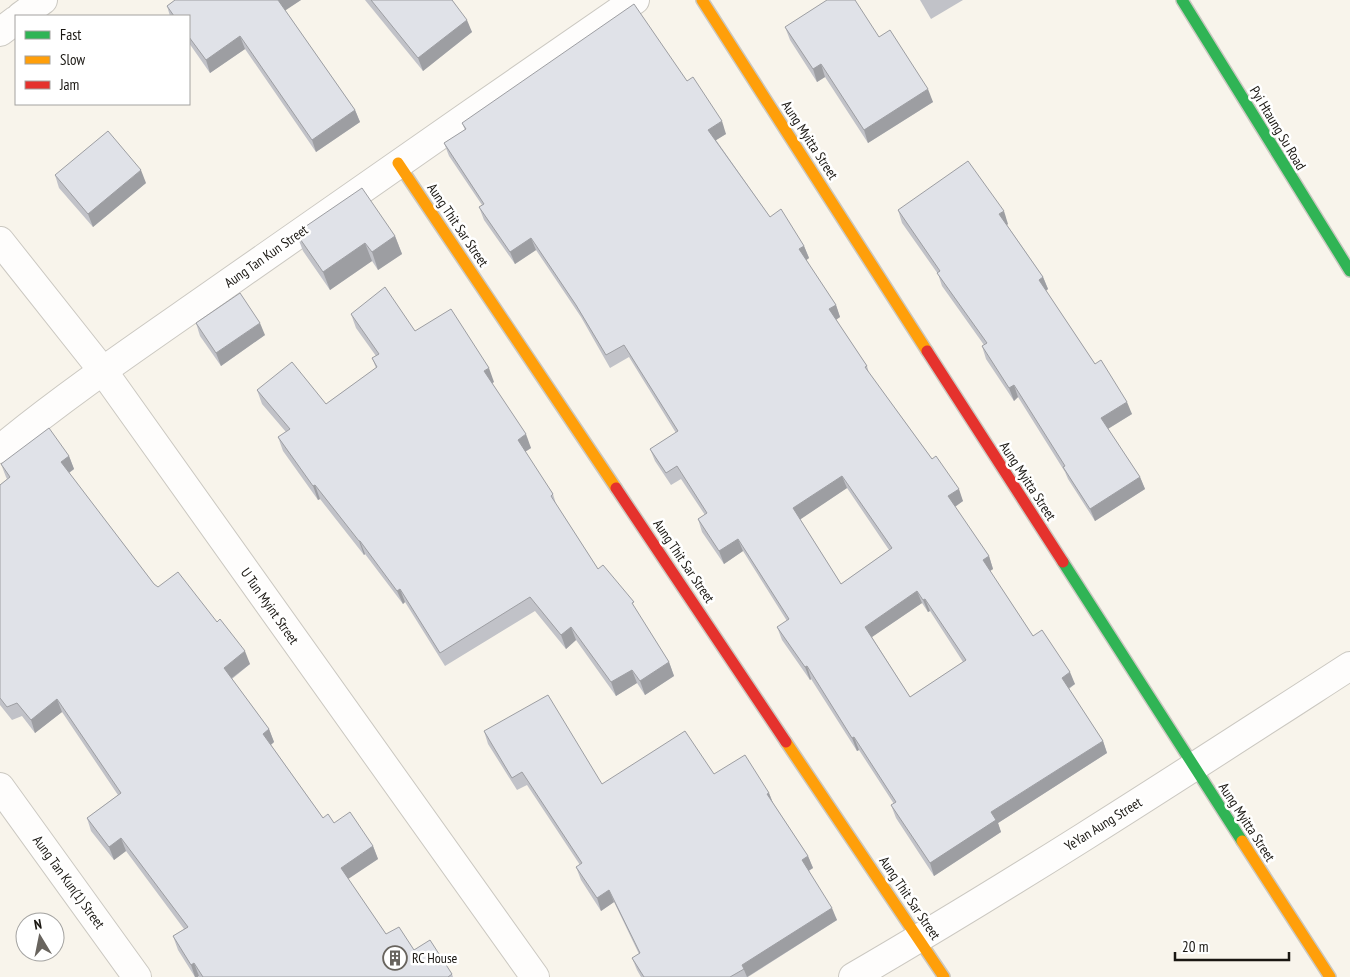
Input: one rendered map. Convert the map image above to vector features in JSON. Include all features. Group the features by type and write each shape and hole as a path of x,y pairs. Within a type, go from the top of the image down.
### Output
{"street":[{"path":"22,15 43,0"},
{"name":"Aung Tan Kun Street","path":"0,449 34,421 398,163 635,0"},
{"name":"Aung Myitta Street","path":"702,0 1330,977"},
{"name":"Pyi Htaung Su Road","path":"1182,0 1350,271"},
{"path":"0,32 15,21"},
{"name":"Aung Thit Sar Street","path":"398,163 944,977"},
{"name":"U Tun Myint Street","path":"0,241 103,372 534,977"},
{"name":"YeYan Aung Street","path":"853,977 1194,767 1350,666"},
{"name":"Aung Tan Kun(1) Street","path":"0,787 138,977"}],"building":[{"path":"175,0 278,0 355,110 312,140 240,36 206,60 190,38 190,15 173,15 167,6"},
{"path":"371,0 452,0 467,20 418,58"},
{"path":"827,0 855,0 879,37 890,30 928,89 864,130 821,64 813,69 785,27"},
{"path":"634,4 687,81 693,77 722,121 708,130 770,217 781,209 804,246 799,249 836,305 829,309 867,366 865,367 932,459 936,456 959,489 948,496 989,556 983,560 1033,636 1042,630 1070,672 1062,678 1103,741 991,812 996,820 930,863 891,805 896,802 854,737 852,738 807,666 805,667 777,627 789,619 738,539 719,551 698,519 707,513 677,466 666,473 650,449 678,431 624,345 606,355 576,305 531,238 510,252 479,207 484,204 444,143 466,129 462,123","holes":["842,476 892,548 841,584 793,508","917,591 923,600 925,599 966,660 910,697 865,627"]},
{"path":"108,131 141,170 88,214 55,175"},
{"path":"968,161 1004,211 999,214 1043,277 1039,280 1095,364 1101,360 1127,402 1101,418 1140,477 1090,509 1014,385 1009,388 982,346 987,343 937,273 940,271 898,210"},
{"path":"362,188 395,236 372,252 365,243 323,272 296,233"},
{"path":"385,287 415,331 451,309 489,368 484,371 526,434 518,440 553,494 551,496 598,569 603,565 634,602 632,603 669,662 640,681 632,670 611,682 571,627 561,635 530,597 440,653 400,589 397,591 360,541 315,485 313,486 278,437 290,429 257,390 292,362 326,404 377,367 372,358 379,354 351,314"},
{"path":"240,293 260,323 216,353 196,323"},
{"path":"49,428 69,456 61,462 154,584 158,587 178,572 217,622 220,619 245,651 224,668 269,729 263,734 323,818 328,814 334,823 350,812 373,846 341,868 386,934 399,927 414,950 430,940 452,974 448,977 203,977 194,963 191,965 173,936 188,927 121,838 109,847 87,818 121,793 57,699 31,720 17,703 7,707 0,698 0,485 10,477 1,464"},
{"path":"548,695 602,784 685,731 714,774 745,755 769,793 767,794 808,856 802,860 832,908 742,965 744,969 730,977 644,977 632,958 640,953 609,890 597,898 576,867 582,863 522,772 512,778 484,731"}],"traffic: fast":[{"path":"1182,0 1350,271"},
{"path":"1063,562 1242,841"}],"traffic: slow":[{"path":"702,0 927,351"},
{"path":"398,163 616,488"},
{"path":"786,742 944,977"},
{"path":"1242,841 1330,977"}],"traffic: jam":[{"path":"927,351 1063,562"},
{"path":"616,488 786,742"}],"place":[{"name":"RC House","path":"395,958"}]}
